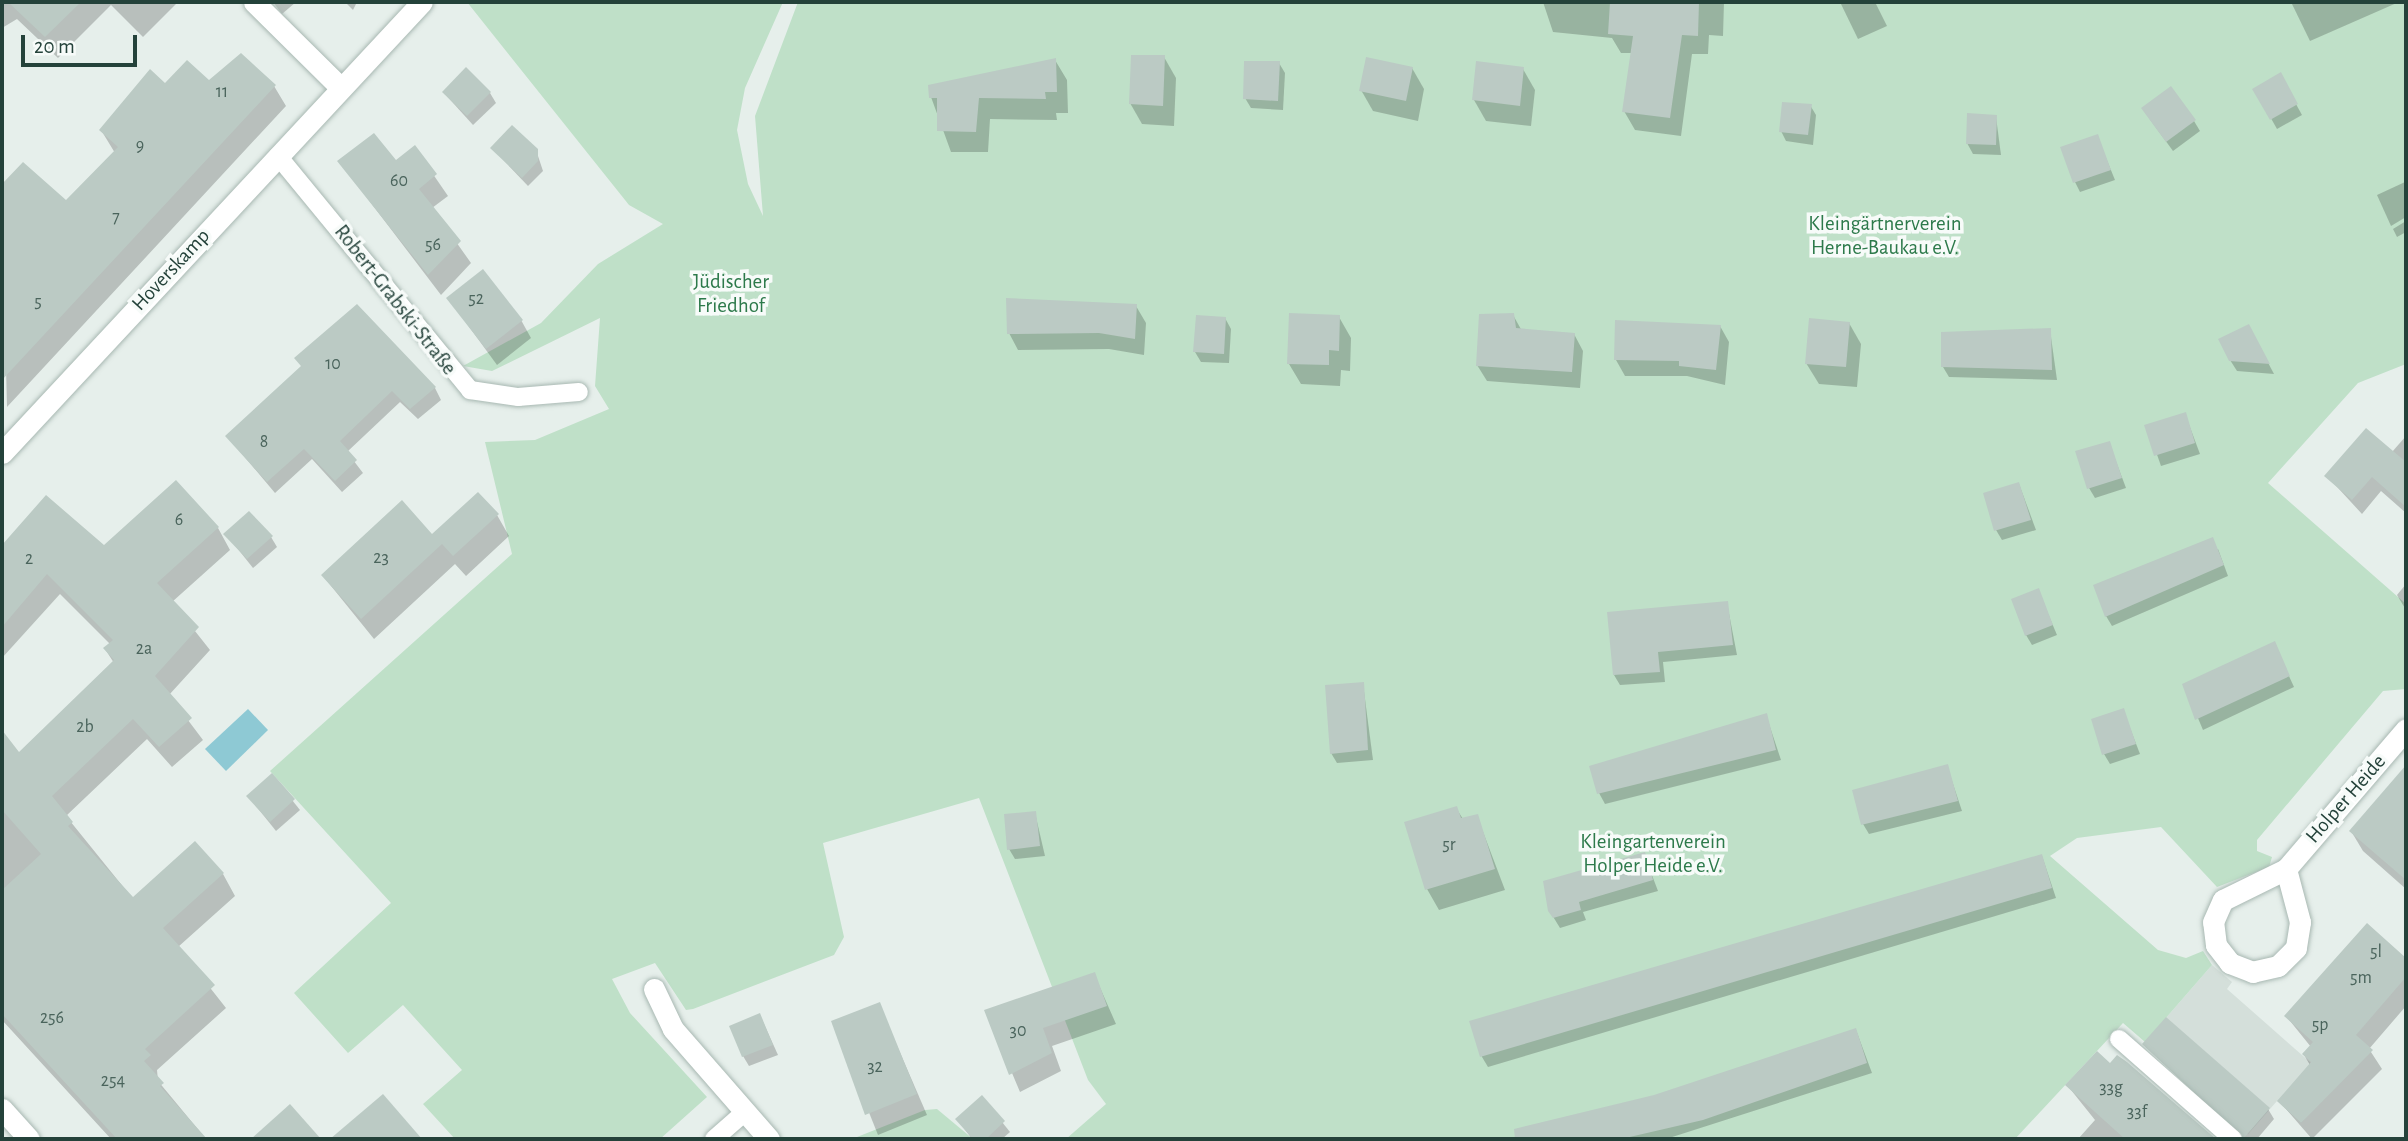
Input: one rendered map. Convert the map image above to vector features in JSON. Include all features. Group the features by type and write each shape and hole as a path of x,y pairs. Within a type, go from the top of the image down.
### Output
{"street":[{"path":"254,2 341,89"},
{"name":"Hoverskamp","path":"2,453 422,2"},
{"name":"Holper Heide","path":"2286,869 2300,922 2295,948 2278,966 2253,972 2230,963 2216,944 2213,922 2223,900 2286,869 2406,729"},
{"path":"654,989 673,1029 769,1139"},
{"path":"2,1110 29,1139"}],"lane":[{"name":"Robert-Grabski-Straße","path":"278,156 470,390 518,397 579,392"},
{"path":"2119,1039 2233,1139"},
{"path":"714,1139 745,1112"}],"shaded area":[{"path":"2212,965 2232,982 2227,989 2335,1084 2301,1123 2277,1101 2248,1134 2145,1042"}],"green space":[{"path":"467,2 783,2 745,88 737,130 748,184 763,216 755,116 798,2 2406,2 2406,364 2358,383 2268,483 2406,604 2406,689 2383,691 2257,840 2257,851 2272,857 2269,867 2217,887 2161,827 2077,838 2050,856 2158,950 2186,958 2203,951 2212,965 2145,1042 2123,1023 2015,1139 1066,1139 1106,1104 1088,1080 979,798 823,843 844,937 834,955 686,1010 655,963 612,979 630,1013 707,1097 660,1139 455,1139 423,1104 462,1070 403,1005 348,1053 294,993 391,903 270,771 512,554 485,442 535,440 609,409 595,386 600,318 492,371 463,366 541,323 598,264 663,224 629,205"},
{"path":"937,1109 973,1139 852,1139 925,1110"}],"water":[{"path":"248,709 268,730 226,771 205,749"}],"building":[{"path":"8,2 81,2 45,37"},
{"path":"1610,2 1699,2 1698,36 1682,35 1670,118 1622,112 1633,36 1608,34"},
{"path":"241,53 276,85 2,380 2,184 23,162 66,200 118,147 99,130 150,69 165,83 187,60 209,80"},
{"path":"1131,55 1165,55 1163,106 1129,104"},
{"path":"1366,57 1413,67 1406,101 1359,91"},
{"path":"1056,58 1057,92 1045,92 1046,99 979,98 976,132 937,131 937,98 929,98 928,85"},
{"path":"1244,61 1280,61 1278,101 1243,99"},
{"path":"1476,61 1524,67 1520,106 1472,100"},
{"path":"466,67 491,92 467,116 442,92"},
{"path":"2281,72 2298,104 2270,120 2252,89"},
{"path":"2171,86 2196,120 2166,142 2141,108"},
{"path":"1782,102 1812,104 1808,135 1779,132"},
{"path":"1967,113 1997,115 1996,145 1966,144"},
{"path":"512,125 538,149 538,161 522,178 490,148"},
{"path":"374,133 396,160 415,145 437,174 419,189 461,241 428,275 337,161"},
{"path":"2098,134 2111,170 2073,183 2060,147"},
{"path":"483,269 523,320 486,349 446,298"},
{"path":"1006,298 1137,304 1135,339 1099,333 1007,334"},
{"path":"357,304 436,387 410,409 392,391 340,441 357,460 335,481 304,449 267,482 225,436 301,366 294,358"},
{"path":"1289,313 1340,315 1339,351 1329,350 1329,365 1287,364"},
{"path":"1514,313 1516,328 1575,333 1572,372 1476,366 1479,314"},
{"path":"1196,315 1226,317 1224,354 1193,352"},
{"path":"1809,318 1850,322 1846,367 1805,364"},
{"path":"1615,320 1721,325 1716,370 1679,366 1679,361 1614,360"},
{"path":"2249,324 2270,364 2229,361 2218,339"},
{"path":"2051,328 2052,370 1941,367 1941,332"},
{"path":"2186,412 2195,443 2154,456 2144,425"},
{"path":"2366,428 2406,462 2406,507 2372,477 2352,500 2324,476"},
{"path":"2110,441 2122,478 2087,489 2075,451"},
{"path":"176,480 219,527 157,583 199,627 155,676 192,718 159,747 133,719 52,796 73,822 68,826 133,897 195,841 224,873 163,928 215,985 145,1049 151,1055 144,1061 164,1083 160,1086 207,1139 117,1139 2,1014 2,890 41,854 2,810 2,730 19,752 114,660 103,648 113,640 47,574 2,627 2,545 46,495 104,545"},
{"path":"2019,482 2031,520 1994,531 1983,493"},
{"path":"478,492 499,514 453,556 442,544 361,619 321,575 402,500 432,534"},
{"path":"249,511 273,536 247,559 223,534"},
{"path":"2213,537 2224,565 2105,617 2093,585"},
{"path":"2039,588 2053,625 2025,636 2011,599"},
{"path":"1728,601 1733,645 1658,652 1660,672 1613,675 1607,612"},
{"path":"2275,641 2290,676 2195,720 2182,684"},
{"path":"1364,682 1368,750 1330,754 1325,685"},
{"path":"2124,708 2136,744 2102,755 2091,719"},
{"path":"1767,713 1776,750 1597,794 1589,766"},
{"path":"1948,764 1958,801 1861,825 1852,790"},
{"path":"2406,765 2406,880 2349,831"},
{"path":"272,773 295,799 270,822 246,796"},
{"path":"1457,806 1461,818 1478,814 1495,869 1425,890 1404,822"},
{"path":"1036,811 1040,846 1007,850 1004,814"},
{"path":"1645,852 1653,880 1579,902 1581,910 1553,918 1548,911 1543,881"},
{"path":"2042,854 2052,888 1480,1057 1469,1021"},
{"path":"2367,923 2406,958 2406,977 2356,1035 2373,1050 2301,1123 2277,1101 2311,1062 2302,1054 2313,1042 2284,1016"},
{"path":"1095,972 1107,1006 1043,1028 1052,1053 1009,1075 984,1010"},
{"path":"880,1002 917,1094 865,1115 831,1021"},
{"path":"760,1013 773,1045 742,1057 729,1026"},
{"path":"2166,1017 2270,1108 2244,1138 2142,1044"},
{"path":"1856,1028 1867,1063 1703,1120 1621,1139 1515,1139 1514,1129 1654,1095"},
{"path":"2097,1051 2110,1063 2117,1055 2127,1062 2216,1139 2125,1139 2065,1085"},
{"path":"383,1094 422,1139 330,1139"},
{"path":"982,1095 1005,1121 986,1139 973,1139 955,1119"},
{"path":"290,1104 321,1139 251,1139"}],"park label":[{"name":"Kleingärtnerverein Herne-Baukau e.V.","path":"1885,236"},
{"name":"Jüdischer Friedhof","path":"731,294"},
{"name":"Kleingartenverein Holper Heide e.V.","path":"1653,854"}]}
